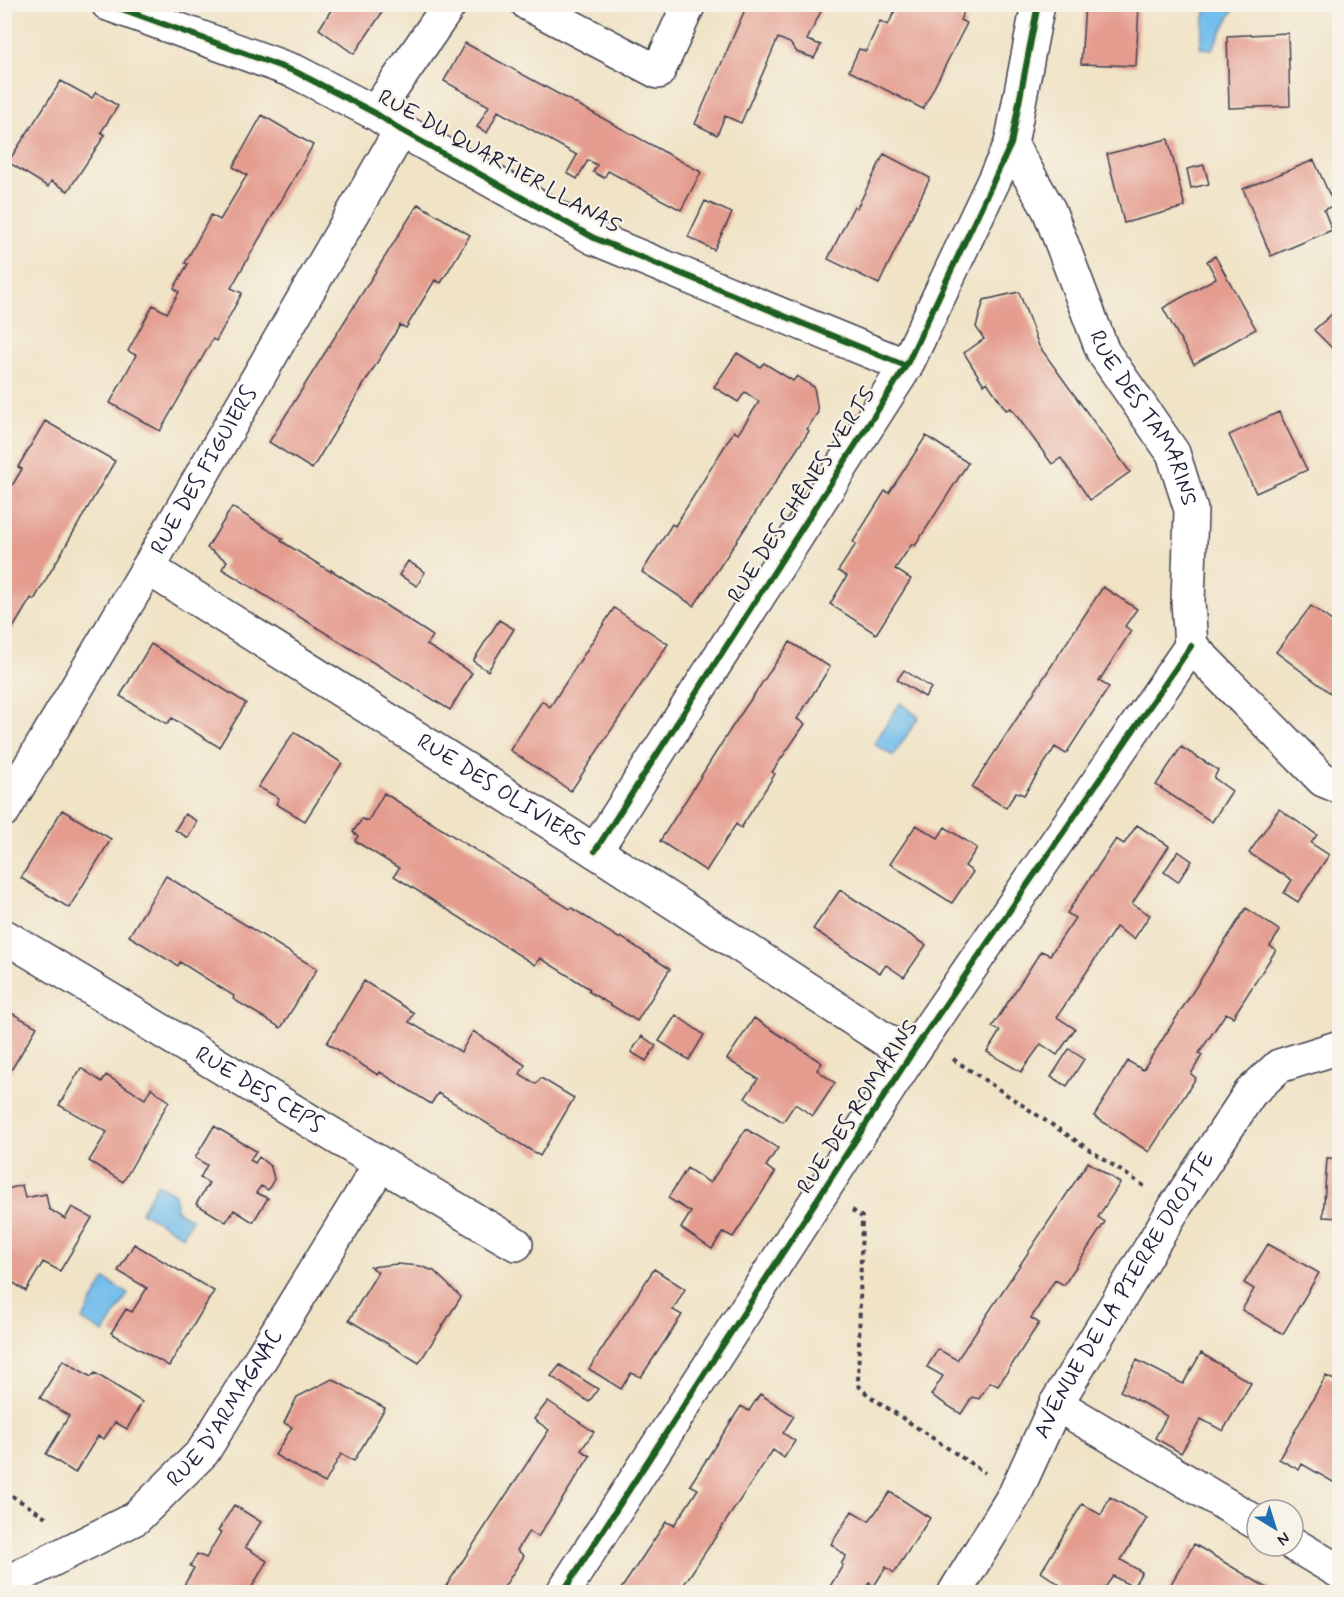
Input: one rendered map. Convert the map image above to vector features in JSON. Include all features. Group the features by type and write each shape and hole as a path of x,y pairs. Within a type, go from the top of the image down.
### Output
{"street":[{"name":"RUE DU QUARTIER LLANAS","path":"108,4 296,72 388,121 594,238 906,366"},
{"name":"RUE DES FIGUIERS","path":"4,810 148,568 450,4"},
{"path":"528,4 658,72 689,4"},
{"path":"1011,144 1038,4"},
{"name":"RUE DES CHÊNES VERTS","path":"595,851 906,366 1011,144"},
{"name":"RUE DES TAMARINS","path":"1011,144 1049,210 1103,352 1173,453 1191,510 1188,602 1191,646"},
{"name":"RUE DES OLIVIERS","path":"148,568 595,851 917,1048"},
{"path":"1191,646 1323,780 1340,787"},
{"name":"RUE DES ROMARINS","path":"563,1593 917,1048 1191,646"},
{"name":"RUE DES CEPS","path":"4,936 201,1053 380,1165 516,1244"},
{"name":"AVENUE DE LA PIERRE DROITE","path":"955,1593 1015,1494 1056,1404 1175,1207 1250,1093 1279,1066 1340,1047"},
{"name":"RUE D'ARMAGNAC","path":"4,1584 136,1518 203,1452 380,1165"},
{"path":"1056,1404 1245,1516"},
{"path":"1305,1551 1340,1572"}],"path":[{"path":"917,1048 1175,1207"},
{"path":"824,1191 862,1217 858,1384 868,1395 1015,1494"},
{"path":"4,1491 88,1543"}],"water":[{"path":"1206,5 1236,5 1212,49 1200,48"},
{"path":"900,703 919,717 893,756 874,744"},
{"path":"157,1184 175,1194 176,1210 192,1219 183,1236 141,1212"},
{"path":"105,1279 128,1294 104,1333 82,1320"}],"building":[{"path":"335,4 388,4 354,54 319,29"},
{"path":"898,4 968,4 960,20 967,23 923,109 849,71 859,49 866,51 880,21 888,25"},
{"path":"1085,4 1139,4 1136,66 1081,64"},
{"path":"747,5 824,5 807,40 821,45 814,58 797,52 790,43 778,38 741,123 725,116 717,135 695,124"},
{"path":"1288,33 1290,106 1229,108 1227,36"},
{"path":"465,43 701,172 681,210 608,171 604,178 593,172 597,165 588,160 577,179 567,173 577,155 498,111 487,133 477,127 489,106 444,81"},
{"path":"61,81 92,98 96,92 118,106 101,132 105,135 68,191 51,181 48,187 8,162"},
{"path":"262,115 313,145 231,288 242,293 216,341 213,339 160,431 110,403 136,355 128,351 153,305 167,313 179,292 174,288 188,264 185,263 211,215 220,220 247,175 233,167"},
{"path":"1168,139 1185,207 1124,223 1107,154"},
{"path":"884,154 930,178 879,284 828,259 854,206 857,208"},
{"path":"1314,160 1334,205 1324,210 1332,230 1271,256 1243,189"},
{"path":"1204,165 1209,184 1191,188 1187,169"},
{"path":"705,201 732,213 714,250 688,237"},
{"path":"418,204 470,235 441,283 435,280 406,328 400,325 312,469 269,442"},
{"path":"1215,256 1256,329 1194,364 1163,308 1216,278 1207,261"},
{"path":"1019,292 1039,346 1130,472 1090,500 1061,458 1052,464 1011,408 1006,410 987,382 984,385 964,353 984,339 976,327 984,300"},
{"path":"1340,307 1340,356 1314,330"},
{"path":"737,353 760,367 764,363 793,381 797,376 814,387 818,412 807,429 809,431 694,606 642,572 672,524 675,526 734,431 738,434 759,402 745,392 738,402 714,387"},
{"path":"1279,412 1307,470 1256,493 1229,435"},
{"path":"45,421 115,461 34,600 31,598 4,643 4,499 22,469 18,467"},
{"path":"926,436 968,463 915,546 912,544 895,569 911,579 876,634 830,604 847,576 838,571 856,544 853,542 885,491 889,493"},
{"path":"232,507 283,539 281,541 331,572 331,570 433,636 427,645 472,673 450,710 222,569 227,561 207,548"},
{"path":"408,561 425,572 417,586 399,575"},
{"path":"1103,587 1137,609 1125,626 1131,631 1099,681 1109,687 1066,754 1055,747 1024,795 1016,792 1006,808 972,787"},
{"path":"1311,606 1340,627 1340,686 1333,695 1276,652"},
{"path":"614,608 668,644 571,791 510,750 542,701 550,707"},
{"path":"499,620 514,629 488,671 473,661"},
{"path":"790,642 830,667 797,719 805,724 772,772 775,774 741,828 736,824 706,871 660,841 732,727"},
{"path":"151,644 246,703 219,747 172,718 167,724 120,696"},
{"path":"904,670 931,688 925,697 897,680"},
{"path":"294,732 342,763 305,821 276,804 279,798 258,787"},
{"path":"1181,747 1218,770 1214,778 1232,791 1212,822 1156,785"},
{"path":"384,793 670,969 637,1021 540,958 535,965 394,876 399,868 355,841 358,836 353,832 362,819 368,821"},
{"path":"1279,809 1317,835 1311,843 1329,855 1298,902 1284,893 1292,880 1249,853"},
{"path":"62,810 111,839 69,908 21,878"},
{"path":"185,814 197,821 188,838 175,830"},
{"path":"916,825 938,838 945,827 977,848 965,866 973,872 952,903 890,864"},
{"path":"1137,825 1169,846 1132,904 1150,915 1134,939 1116,927 1057,1017 1075,1029 1057,1055 1041,1044 1021,1072 987,1052 1000,1031 992,1027 1041,951 1050,955 1075,918 1067,913 1116,839 1124,844"},
{"path":"1178,851 1192,861 1178,882 1164,872"},
{"path":"166,876 317,969 281,1028 233,999 234,996 180,962 178,966 129,936"},
{"path":"840,890 926,945 904,977 886,965 880,973 813,929"},
{"path":"1246,908 1280,931 1270,946 1276,950 1233,1017 1226,1013 1199,1053 1202,1055 1191,1074 1196,1078 1149,1152 1094,1116 1128,1061 1143,1070"},
{"path":"364,981 414,1013 409,1022 461,1052 473,1031 525,1065 520,1074 536,1084 541,1078 574,1098 540,1156 438,1093 431,1104 327,1043"},
{"path":"4,1009 37,1027 4,1082"},
{"path":"676,1015 704,1035 689,1060 659,1041"},
{"path":"754,1018 822,1063 817,1070 835,1083 813,1116 795,1104 783,1122 745,1098 758,1079 727,1059"},
{"path":"642,1036 656,1046 646,1061 631,1052"},
{"path":"1069,1049 1084,1059 1067,1086 1051,1077"},
{"path":"81,1068 102,1082 106,1075 145,1099 151,1088 169,1101 123,1182 89,1161 107,1132 59,1105"},
{"path":"214,1126 256,1151 250,1160 255,1163 259,1157 271,1167 274,1179 268,1190 261,1186 256,1193 268,1198 253,1222 234,1210 226,1222 196,1204 209,1183 200,1178 207,1165 195,1158"},
{"path":"746,1129 778,1148 766,1166 775,1173 733,1237 723,1232 712,1249 681,1228 691,1212 668,1198 687,1168 710,1183"},
{"path":"1327,1158 1340,1159 1340,1218 1323,1217"},
{"path":"1088,1162 1120,1183 1098,1217 1105,1222 1064,1285 1055,1280 1031,1318 1039,1323 998,1386 990,1382 979,1399 972,1397 961,1414 931,1395 943,1376 927,1367 938,1349 957,1360"},
{"path":"22,1185 25,1198 46,1194 49,1209 65,1219 72,1207 92,1218 60,1271 43,1262 26,1291 4,1277 4,1190"},
{"path":"134,1244 214,1291 169,1366 111,1333 126,1309 132,1312 147,1288 118,1271"},
{"path":"1268,1244 1319,1273 1283,1334 1242,1310 1254,1289 1244,1283"},
{"path":"397,1264 420,1266 434,1271 461,1297 419,1363 349,1320 378,1272 371,1267"},
{"path":"654,1269 685,1289 673,1310 682,1315 641,1377 631,1373 621,1389 589,1369"},
{"path":"1201,1353 1251,1383 1223,1431 1201,1419 1181,1453 1155,1438 1167,1416 1120,1391 1137,1360 1183,1384"},
{"path":"63,1360 91,1377 95,1373 142,1402 127,1429 115,1422 104,1439 98,1436 75,1473 46,1454 69,1416 40,1398"},
{"path":"560,1365 598,1389 589,1402 551,1376"},
{"path":"1326,1376 1340,1383 1340,1486 1302,1464 1299,1470 1279,1459"},
{"path":"332,1379 385,1408 354,1461 341,1454 325,1483 275,1455 292,1427 284,1423 297,1397"},
{"path":"760,1394 794,1416 783,1433 795,1441 784,1458 773,1450 679,1592 619,1592 666,1522 674,1525 685,1509 698,1489 690,1485 741,1406 749,1411"},
{"path":"548,1401 594,1432 581,1450 590,1456 538,1537 529,1531 517,1550 524,1556 501,1592 442,1592 549,1430 534,1419"},
{"path":"890,1492 930,1518 894,1573 886,1567 874,1586 869,1583 863,1592 836,1592 829,1588 846,1556 831,1544 852,1511 869,1521"},
{"path":"1110,1497 1147,1518 1121,1560 1142,1572 1133,1587 1113,1576 1102,1592 1054,1592 1059,1584 1041,1572 1082,1504 1101,1515"},
{"path":"234,1505 261,1522 245,1547 267,1561 249,1592 180,1592 194,1568 190,1566 197,1554 206,1558 221,1532 218,1531"},
{"path":"1194,1544 1274,1592 1174,1592 1168,1589"}],"cycle path":[{"path":"108,4 296,72 375,113 401,130 594,238 906,366"},
{"path":"595,851 906,366 1011,144 1038,4"},
{"path":"563,1592 910,1056 1191,646"}]}
